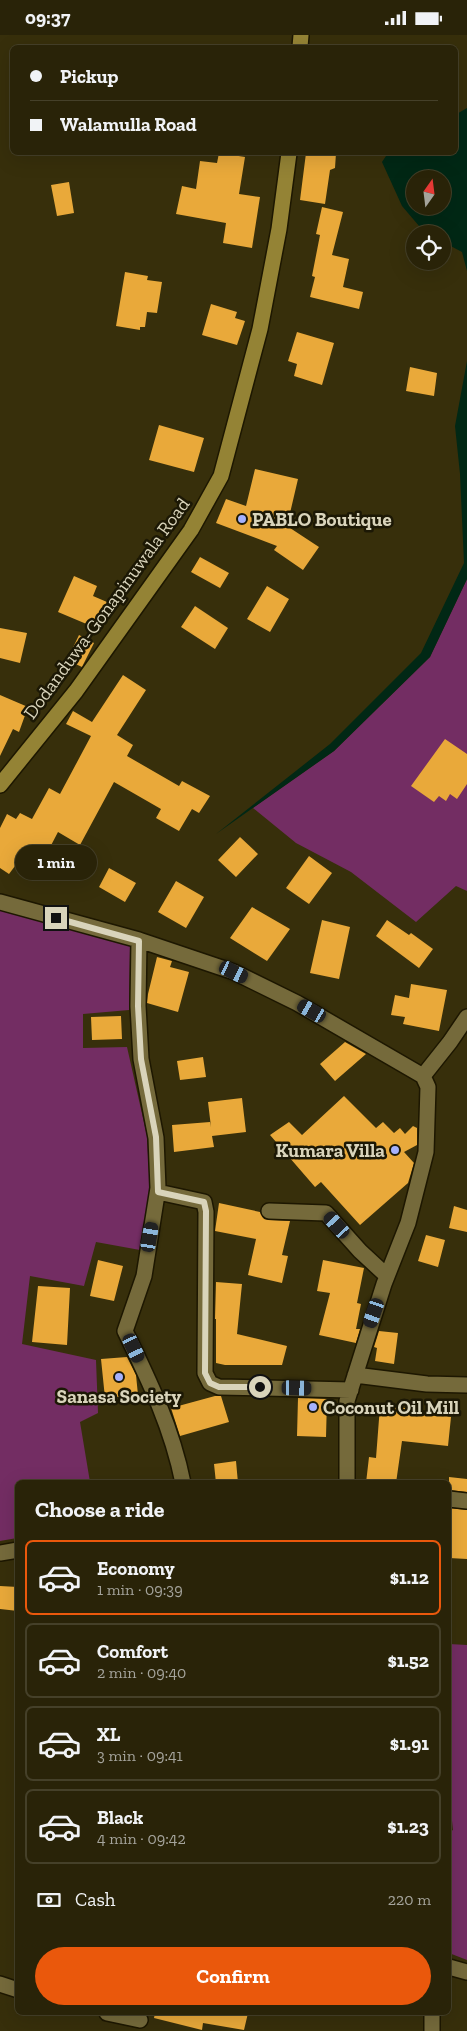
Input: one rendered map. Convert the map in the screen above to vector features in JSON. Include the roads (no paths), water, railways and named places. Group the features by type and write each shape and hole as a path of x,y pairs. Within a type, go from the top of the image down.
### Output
{"main road":[{"name":"Dodanduwa-Gonapinuwala Road","path":"0,785 76,691 186,538 221,475 260,329 279,229 289,155"}],"street":[{"path":"0,902 139,941 234,972 297,1003 423,1076 428,1087 426,1152 408,1223 387,1276 347,1401 346,1480"},
{"path":"139,941 138,1006 141,1059 156,1137 158,1192 144,1276 126,1331 158,1401 177,1451 182,1480"},
{"path":"423,1076 467,1017"},
{"path":"158,1192 204,1202 206,1211 205,1373 210,1383 219,1387 351,1390"},
{"path":"269,1211 326,1213 360,1251 387,1276"},
{"path":"355,1375 427,1384 467,1385"},
{"path":"451,1499 467,1501"},
{"path":"0,1553 15,1550"},
{"path":"451,1968 467,1972"},
{"path":"0,1984 15,1988"},
{"path":"115,2015 140,2021"},
{"path":"432,2015 432,2031"}],"place":[{"name":"PABLO Boutique","path":"242,519"},
{"name":"Kumara Villa","path":"395,1150"},
{"name":"Sanasa Society","path":"119,1377"},
{"name":"Coconut Oil Mill","path":"313,1407"}]}
